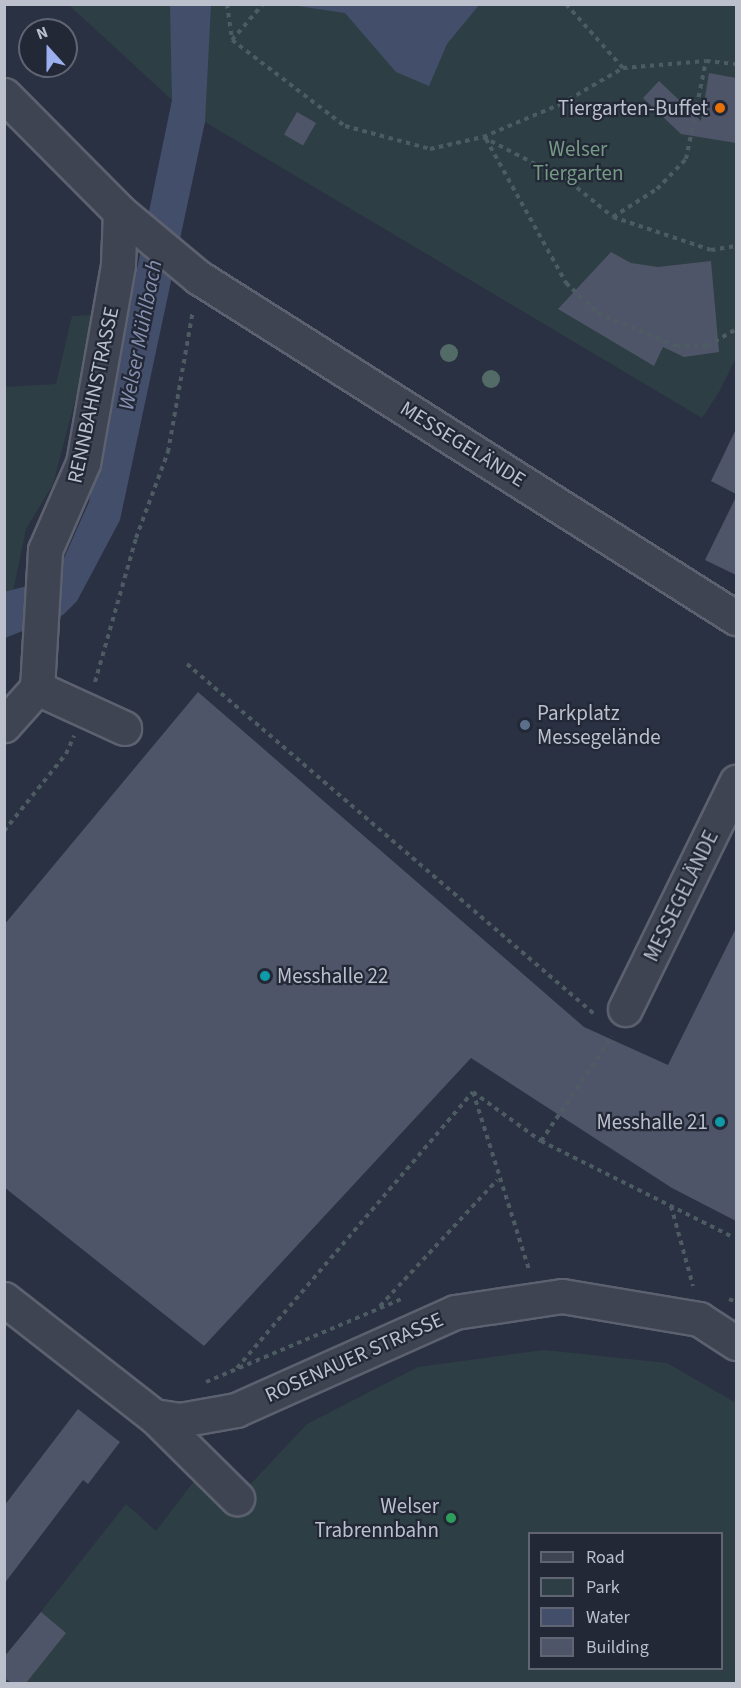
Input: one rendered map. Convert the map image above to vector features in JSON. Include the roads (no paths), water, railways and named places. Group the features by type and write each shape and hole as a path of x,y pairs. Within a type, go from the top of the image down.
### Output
{"street":[{"path":"4,94 126,218"},
{"name":"MESSEGELÄNDE","path":"126,218 194,273 736,618"},
{"name":"RENNBAHNSTRASSE","path":"37,688 45,550 83,463 110,321 126,218"},
{"path":"4,725 37,688 124,728"},
{"name":"MESSEGELÄNDE","path":"611,1013 736,782"},
{"name":"ROSENAUER STRASSE","path":"154,1416 180,1420 237,1410 455,1312 562,1296 699,1319 736,1343"},
{"path":"4,1299 154,1416 237,1498"}],"water":[{"name":"Welser Mühlbach","path":"170,5 211,5 205,122 120,520 77,601 63,615 5,638 4,592 31,585 60,567 89,502 172,100"},
{"path":"291,5 479,5 447,44 429,86 396,72 345,13"}],"place":[{"name":"Tiergarten-Buffet","path":"720,108"},
{"name":"Parkplatz Messegelände","path":"525,725"},
{"name":"Messhalle 22","path":"265,976"},
{"name":"Messhalle 21","path":"720,1122"},
{"name":"Welser Trabrennbahn","path":"451,1518"}],"park label":[{"name":"Welser Tiergarten","path":"578,161"}]}
